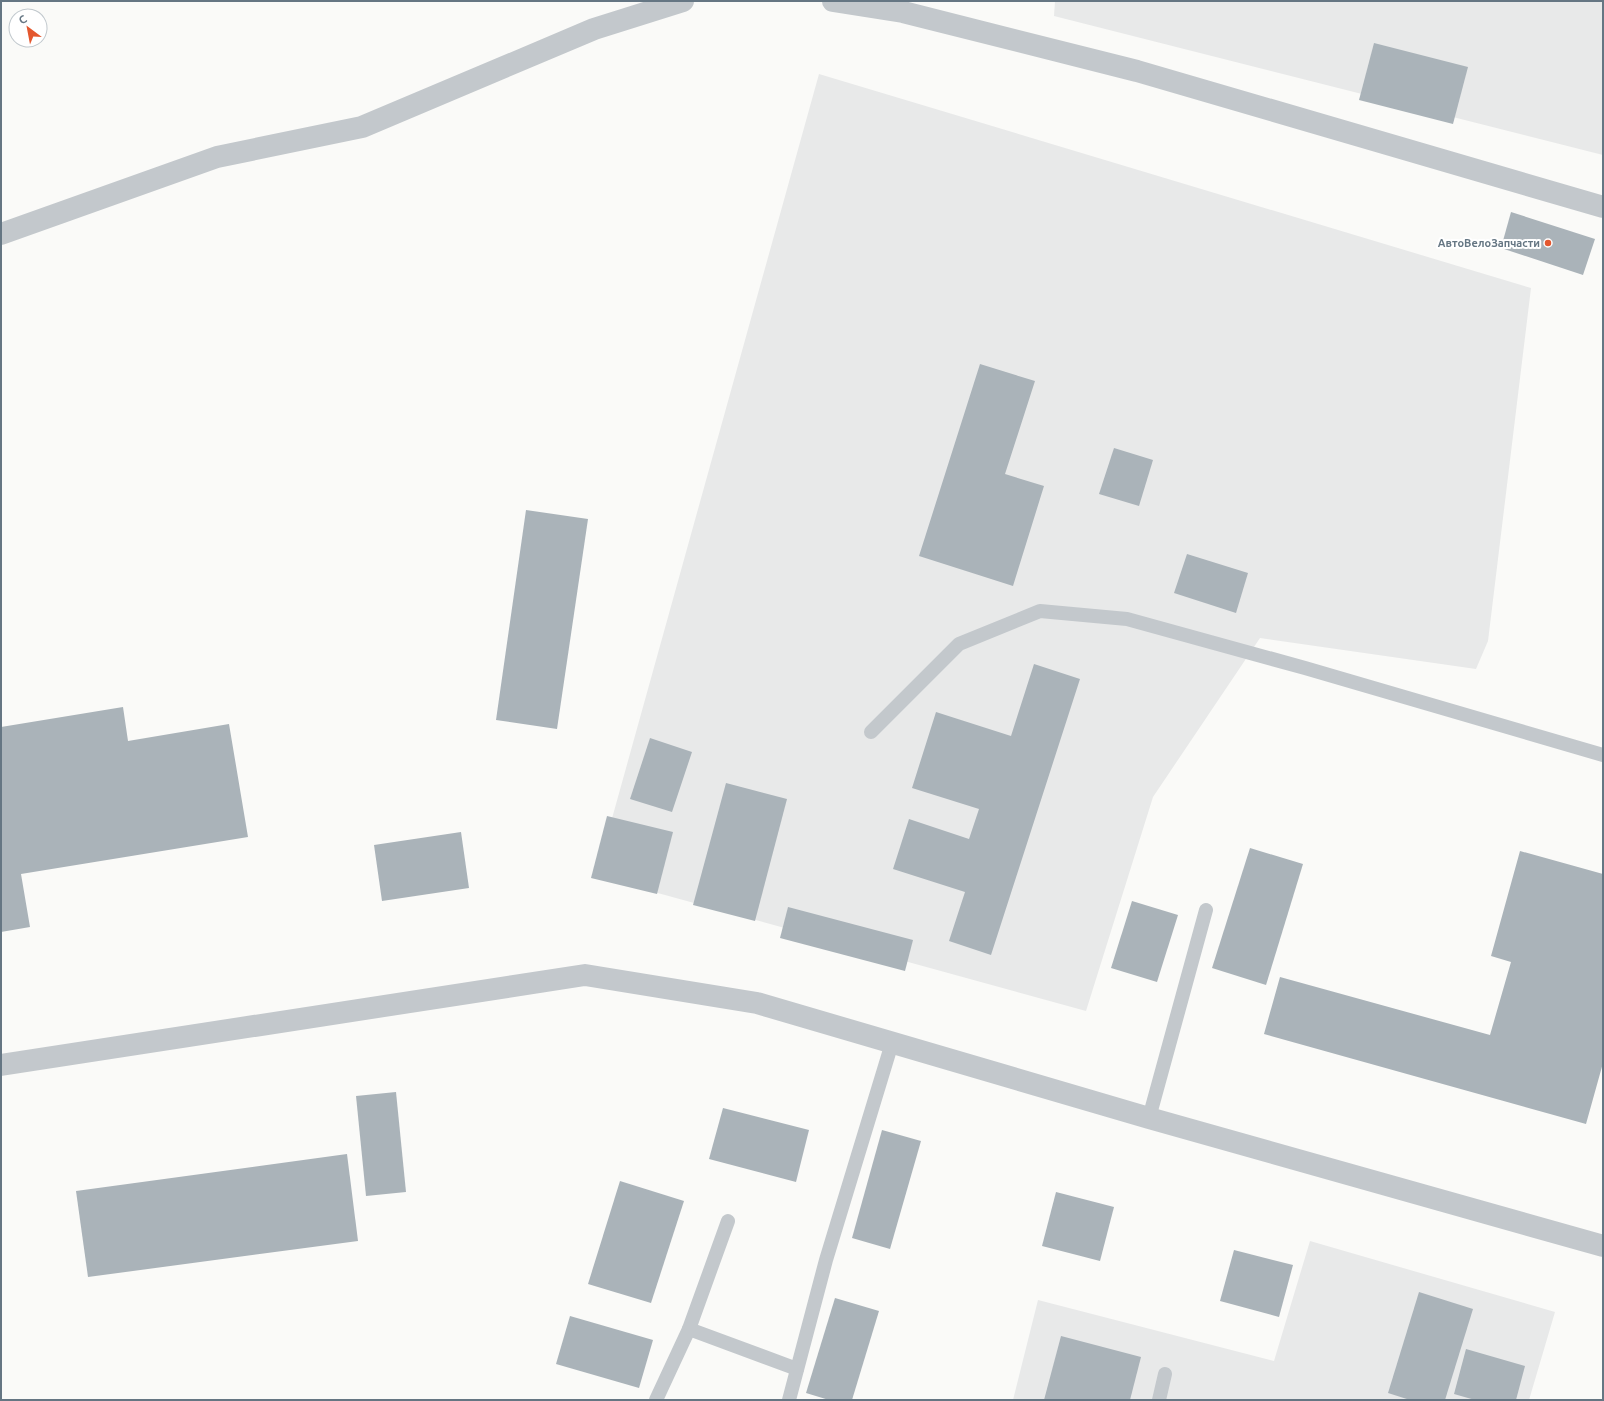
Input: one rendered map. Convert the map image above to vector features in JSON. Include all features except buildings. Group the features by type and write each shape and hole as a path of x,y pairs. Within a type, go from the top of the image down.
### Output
{"street":[{"path":"1,234 218,157 362,127 594,29 683,1"},
{"path":"833,1 903,12 1137,71 1603,207"},
{"path":"1,1065 585,975 757,1003 1148,1118 1603,1246"}],"lane":[{"path":"871,732 959,644 1040,610 1126,620 1305,668 1603,755"},
{"path":"1148,1118 1206,910"},
{"path":"789,1400 826,1260 892,1043"},
{"path":"656,1400 689,1329 728,1221"},
{"path":"689,1329 797,1369"},
{"path":"1159,1400 1165,1374"}],"shaded area":[{"path":"1055,1 1603,1 1603,155 1054,16"},
{"path":"819,74 1531,288 1488,641 1476,669 1260,638 1153,797 1086,1011 596,876"},
{"path":"1310,1241 1555,1312 1529,1400 1013,1400 1038,1300 1274,1361"}],"place":[{"name":"АвтоВелоЗапчасти","path":"1548,243"}]}
